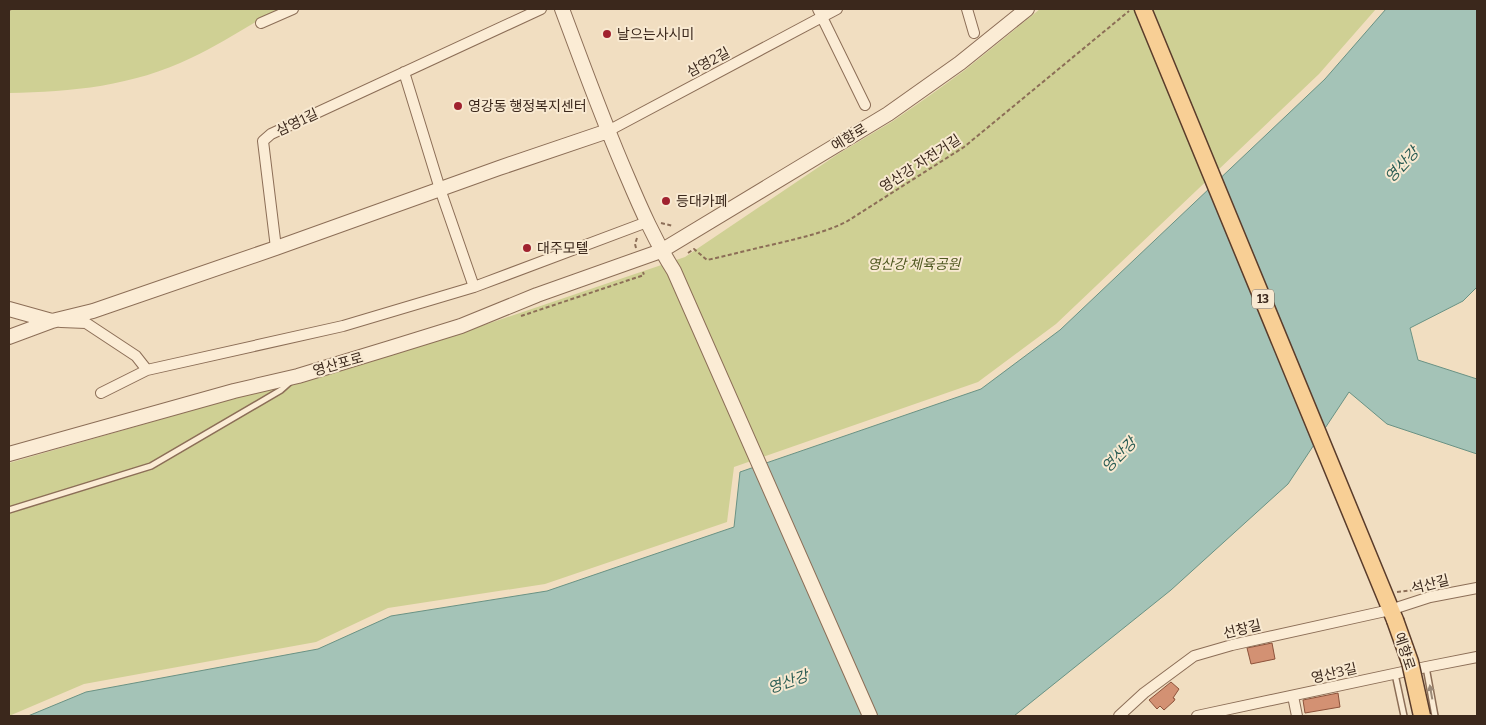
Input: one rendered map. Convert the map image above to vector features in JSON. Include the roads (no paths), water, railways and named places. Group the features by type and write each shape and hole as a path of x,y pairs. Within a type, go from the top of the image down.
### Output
{"main road":[{"name":"예향로","path":"1143,9 1382,589 1410,662 1422,716"}],"street":[{"path":"261,23 293,9"},
{"name":"삼영1길","path":"276,248 262,141 270,134 541,9"},
{"path":"562,9 608,131 647,222 661,251 674,271 870,716"},
{"name":"삼영2길","path":"608,131 820,13 837,9"},
{"path":"967,9 974,33"},
{"name":"예향로","path":"661,251 888,114 960,63 1027,9"},
{"path":"820,13 865,106"},
{"path":"404,72 440,189 474,287"},
{"path":"9,337 52,322 93,311 608,131"},
{"path":"101,393 147,370 343,326 474,287 647,222"},
{"name":"영산포로","path":"9,454 298,376 461,326 538,295 661,251"},
{"path":"9,309 52,322 86,323 136,356 147,370"},
{"name":"석산길","path":"1392,615 1430,597 1477,588"},
{"name":"선창길","path":"1119,716 1144,693 1194,656 1232,645 1392,615"},
{"name":"영산3길","path":"1197,716 1477,657"},
{"path":"1293,696 1297,716"}],"lane":[{"path":"9,510 151,466 281,390 298,376"},
{"path":"1426,667 1435,716"},
{"path":"1395,674 1404,716"}],"water":[{"name":"영산강","path":"1386,9 1477,9 1477,287 1463,301 1410,328 1418,360 1477,379 1477,454 1387,424 1349,392 1288,484 1171,590 1014,716 28,716 86,692 318,649 391,616 547,591 734,527 740,472 981,389 1060,330 1325,79"}],"place":[{"name":"날으는사시미","path":"607,34"},
{"name":"영강동 행정복지센터","path":"458,106"},
{"name":"등대카페","path":"666,201"},
{"name":"대주모텔","path":"527,248"}],"park label":[{"name":"영산강 체육공원","path":"914,264"}]}
